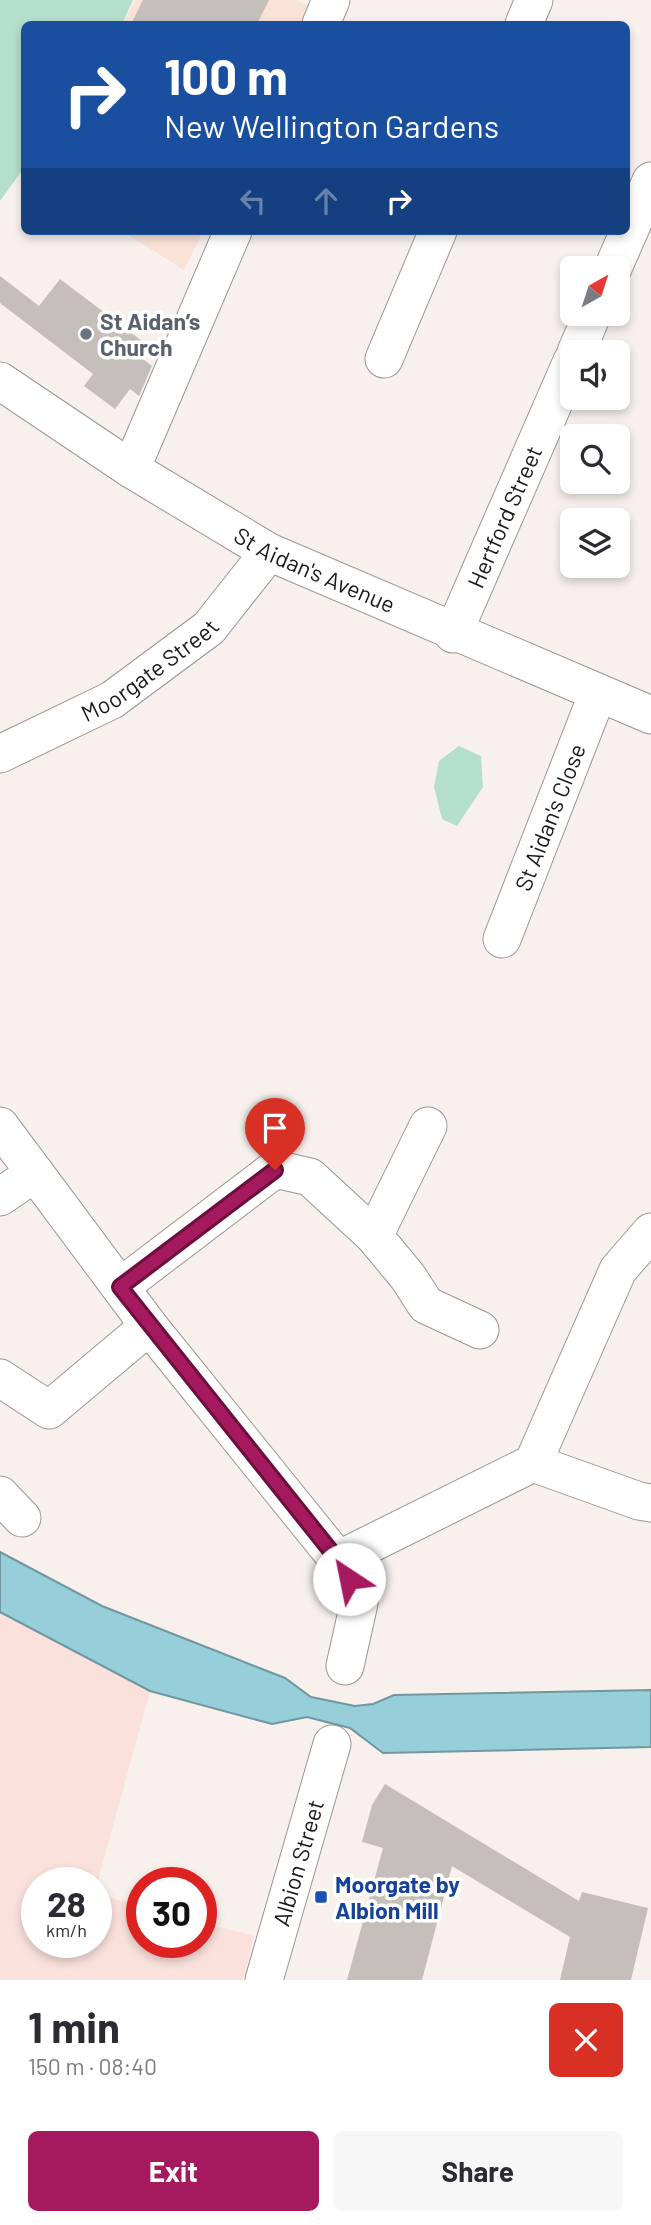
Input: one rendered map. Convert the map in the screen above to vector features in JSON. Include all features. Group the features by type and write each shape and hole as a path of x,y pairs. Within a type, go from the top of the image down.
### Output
{"street":[{"path":"322,21 331,0"},
{"path":"525,21 534,0"},
{"path":"630,229 651,181"},
{"path":"131,469 231,235"},
{"path":"384,359 436,235"},
{"path":"618,256 627,235"},
{"name":"St Aidan's Avenue","path":"0,381 131,469 269,552 453,634 651,715"},
{"name":"Hertford Street","path":"453,634 560,389"},
{"name":"Moorgate Street","path":"0,754 112,700 209,628 269,552"},
{"name":"St Aidan's Close","path":"502,939 598,693"},
{"path":"0,1126 149,1326 338,1560 359,1604 345,1667"},
{"path":"374,1236 428,1126"},
{"path":"120,1287 275,1170 310,1177 374,1236 408,1277 426,1305 480,1330"},
{"path":"0,1197 35,1173"},
{"path":"338,1560 533,1462 618,1270 651,1232"},
{"path":"0,1378 49,1410 149,1326"},
{"path":"533,1462 651,1503"},
{"name":"Albion Street","path":"264,1980 332,1744"}],"shaded area":[{"path":"135,0 296,0 311,7 304,21 124,21"},
{"path":"128,235 201,235 184,270"},
{"path":"0,1612 150,1691 102,1867 21,1867 21,1958 112,1958 112,1898 126,1902 126,1958 217,1958 217,1926 254,1936 243,1980 0,1980"}],"green space":[{"path":"0,0 133,0 123,21 21,21 21,172 0,201"},
{"path":"459,746 481,756 483,787 457,826 442,819 434,787 439,761"}],"water":[{"path":"0,1552 102,1606 285,1678 311,1697 355,1706 373,1704 394,1695 651,1690 651,1747 383,1753 350,1728 307,1717 272,1724 150,1691 0,1612"}],"building":[{"path":"143,0 269,0 258,21 132,21"},
{"name":"St Aidan’s Church","path":"0,276 39,306 60,279 146,344 138,355 152,366 139,396 130,389 115,409 84,386 93,374 0,303"},
{"path":"385,1784 579,1901 582,1892 648,1908 631,1980 560,1980 570,1937 452,1866 422,1980 347,1980 383,1848 362,1842 372,1805"}],"place":[{"name":"St Aidan’s Church","path":"86,334"},
{"name":"Moorgate by Albion Mill","path":"321,1897"}],"route":[{"path":"275,1170 120,1287 338,1560 349,1579"}]}
